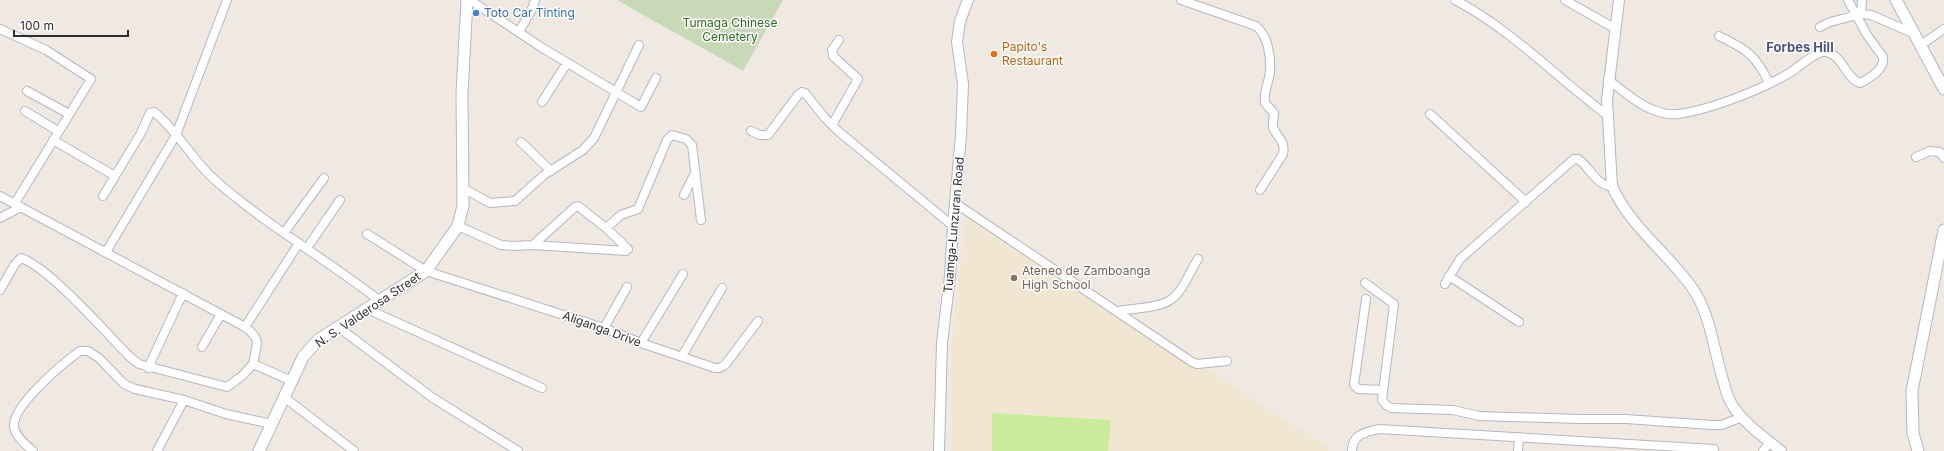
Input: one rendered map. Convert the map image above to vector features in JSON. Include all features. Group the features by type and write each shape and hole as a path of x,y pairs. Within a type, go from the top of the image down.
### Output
{"main road":[{"name":"N. S. Valderosa Street","path":"259,451 303,357 318,340 426,271 458,226 463,206 464,188 462,92 469,0"},
{"path":"1897,1 1944,89"},
{"path":"1918,451 1913,433 1912,391 1944,230"}],"street":[{"path":"106,252 176,135 227,0"},
{"path":"469,0 615,93 641,107 656,78"},
{"path":"519,32 533,7 535,0"},
{"name":"Tuamga-Lunzuran Road","path":"939,451 942,343 950,276 952,226 961,135 963,84 958,42 960,21 968,0"},
{"path":"1181,0 1256,26 1262,31 1266,41 1270,71 1264,100 1274,113 1273,128 1282,139 1284,149 1283,154 1260,190"},
{"path":"1455,0 1472,9 1524,45 1570,87 1607,115"},
{"path":"1565,0 1614,28"},
{"path":"1619,0 1608,80 1607,115 1612,186 1617,197 1649,239 1691,285 1703,305 1709,321 1716,357 1730,401 1742,417 1781,451"},
{"path":"1608,80 1650,109 1676,114 1705,107 1769,83 1794,70 1820,52 1830,53 1858,82 1862,82 1881,68 1884,63 1883,56 1867,35 1859,15 1848,0"},
{"path":"1859,15 1862,0"},
{"path":"1820,27 1830,22 1859,15 1871,15 1915,34"},
{"path":"0,29 46,50 91,78 58,131 18,205 0,218"},
{"path":"1921,45 1944,29"},
{"path":"1719,36 1744,49 1751,55 1760,64 1769,83"},
{"path":"832,125 858,79 833,56 832,50 838,40"},
{"path":"464,188 490,203 507,203 515,201 551,171 583,150 589,144 639,45"},
{"path":"542,102 567,63"},
{"path":"27,91 69,114"},
{"path":"751,131 760,135 768,135 802,92 809,96 832,125 952,226"},
{"path":"25,111 58,131"},
{"path":"103,196 151,112 161,118 213,178 246,206 380,301"},
{"path":"1430,114 1526,202"},
{"path":"606,228 621,215 638,209 667,140 672,135 686,139 692,145 700,220"},
{"path":"53,140 115,176"},
{"path":"520,142 551,171"},
{"path":"1916,157 1930,151 1940,152 1944,158"},
{"path":"1445,284 1460,259 1576,158 1582,162 1600,184 1612,186"},
{"path":"684,196 694,174"},
{"path":"284,233 324,178"},
{"path":"0,196 245,327 254,334 257,339 253,364 242,376 227,387 148,368 131,358 48,275 29,260 21,258 15,264 0,290"},
{"path":"307,248 340,200"},
{"path":"955,203 1119,311 1192,362 1197,364 1227,361"},
{"path":"458,226 501,245 533,245 627,250 627,246 578,206 533,245"},
{"name":"Aliganga Drive","path":"367,234 426,271 604,328 641,343 715,368 724,367 758,321"},
{"path":"245,327 299,243"},
{"path":"1119,311 1163,304 1171,300 1178,293 1198,258"},
{"path":"641,343 682,274"},
{"path":"1449,276 1519,322"},
{"path":"1365,283 1394,304 1382,400 1391,408 1454,410 1479,416 1626,419 1716,425 1731,422 1742,417"},
{"path":"604,328 627,287"},
{"path":"682,356 722,288"},
{"path":"148,368 183,293"},
{"path":"1366,299 1354,385 1358,389 1383,390"},
{"path":"367,309 542,388"},
{"path":"202,347 221,314"},
{"path":"338,327 433,398 518,451"},
{"path":"33,451 17,435 14,426 16,416 24,402 80,351 88,351 99,358 119,379 128,386 184,400 226,414 271,424"},
{"path":"253,364 292,381"},
{"path":"284,397 354,451"},
{"path":"157,451 184,400"},
{"path":"1352,451 1354,441 1358,436 1365,432 1379,429 1519,437 1656,448 1714,449"},
{"path":"1518,451 1519,437"},
{"path":"1763,451 1770,442"}],"shaded area":[{"name":"Ateneo de Zamboanga High School","path":"966,211 1327,447 1329,451 952,451 951,346"}],"green space":[{"name":"Tumaga Chinese Cemetery","path":"617,0 783,0 743,71"},
{"path":"992,413 1111,420 1108,451 992,451"}],"place":[{"name":"Toto Car Tinting","path":"476,13"},
{"name":"Papito's Restaurant","path":"994,54"},
{"name":"Ateneo de Zamboanga High School","path":"1014,278"}],"district":[{"name":"Forbes Hill","path":"1800,47"}]}
